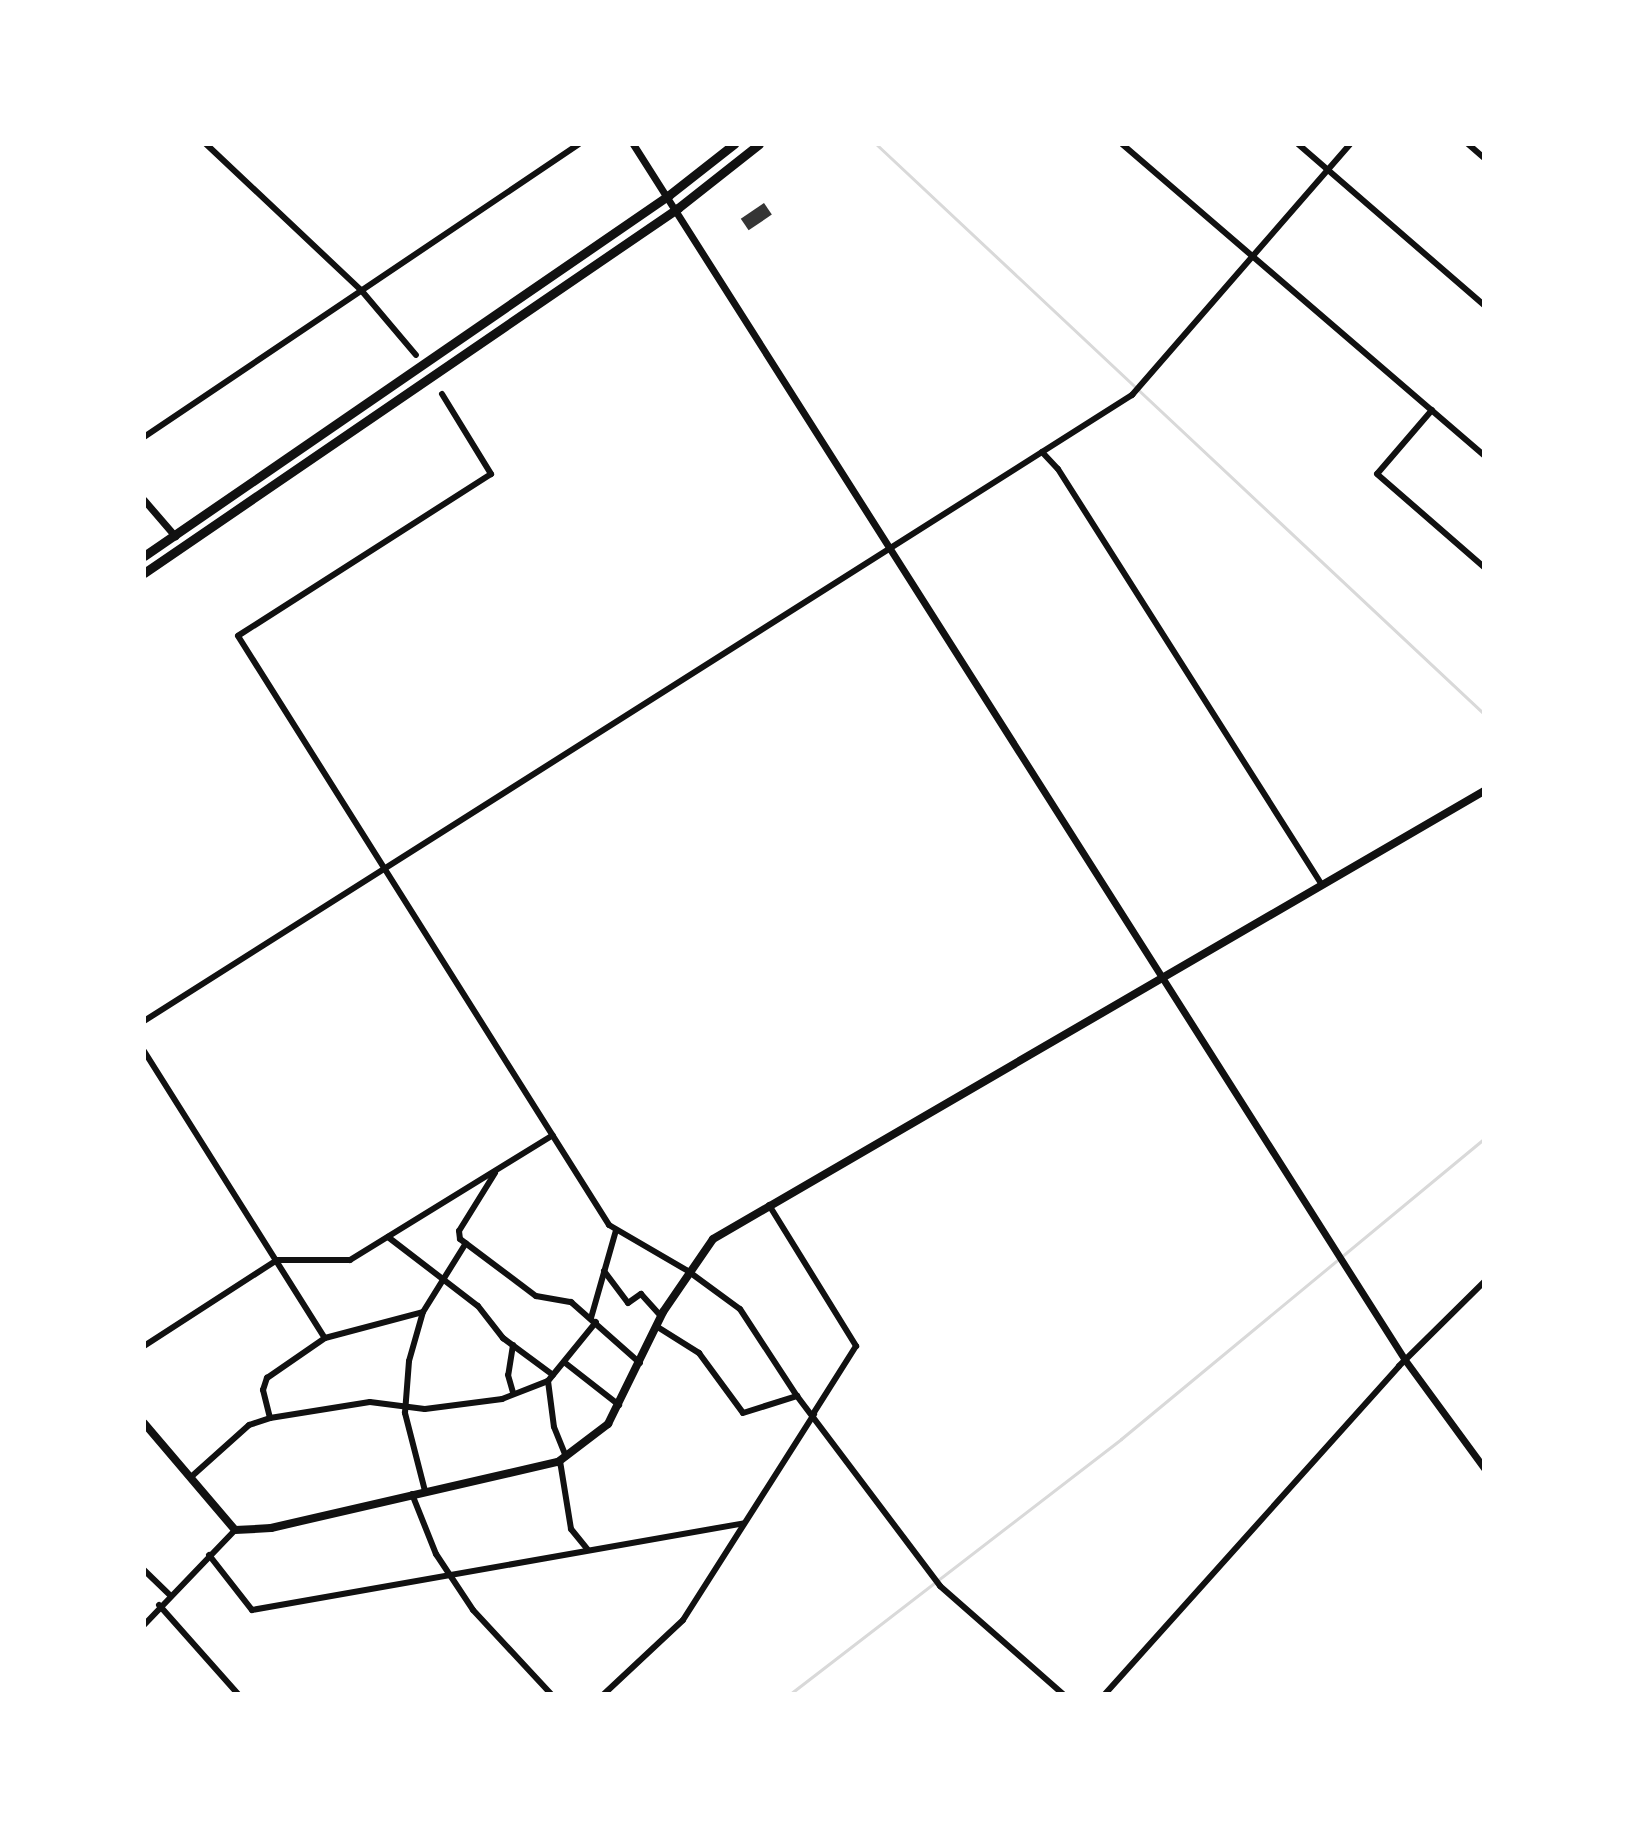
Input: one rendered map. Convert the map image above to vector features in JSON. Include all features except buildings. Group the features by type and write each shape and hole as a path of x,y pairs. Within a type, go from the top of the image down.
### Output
{"highway":[{"path":"144,556 669,195 734,144"},
{"path":"144,573 678,208 759,144"}],"main road":[{"path":"144,1423 235,1530 271,1528 563,1459 595,1437 619,1405 661,1316 688,1271 713,1239 1484,791"}],"street":[{"path":"206,144 361,290 416,355"},
{"path":"144,437 579,144"},
{"path":"633,144 678,208 1405,1360 1482,1462"},
{"path":"1122,144 1484,455"},
{"path":"1298,144 1484,305"},
{"path":"144,1021 1132,395 1350,144"},
{"path":"1468,144 1484,158"},
{"path":"442,394 491,474 238,636 616,1230 688,1271 740,1309 797,1396 814,1414 940,1586 1063,1694"},
{"path":"1432,410 1377,474 1484,567"},
{"path":"1042,452 1058,469 1322,885"},
{"path":"144,500 175,536"},
{"path":"144,1051 325,1338"},
{"path":"144,1346 277,1260 350,1260 553,1135"},
{"path":"495,1173 459,1231 466,1243 536,1296 571,1302 640,1363"},
{"path":"604,1694 683,1620 856,1346 769,1205"},
{"path":"191,1477 249,1425 270,1418 370,1402 450,1407 513,1393 550,1378 593,1320 616,1230"},
{"path":"388,1237 478,1306 513,1345 550,1378 554,1427 563,1459 571,1529 587,1549"},
{"path":"425,1491 407,1405 409,1361 423,1312 466,1243"},
{"path":"604,1271 628,1303 641,1294 661,1316"},
{"path":"1105,1694 1405,1360 1484,1282"},
{"path":"270,1418 263,1390 267,1378 325,1338 423,1312"},
{"path":"656,1326 699,1353 743,1413 797,1396"},
{"path":"513,1345 508,1375 513,1393"},
{"path":"564,1362 619,1405"},
{"path":"412,1494 449,1574 473,1610 551,1694"},
{"path":"209,1555 252,1610 743,1523"},
{"path":"144,1625 169,1594 235,1530"},
{"path":"144,1570 169,1594"},
{"path":"159,1605 238,1694"}],"waterway":[{"path":"876,144 1484,714"},
{"path":"790,1694 1121,1439 1484,1139"}]}
